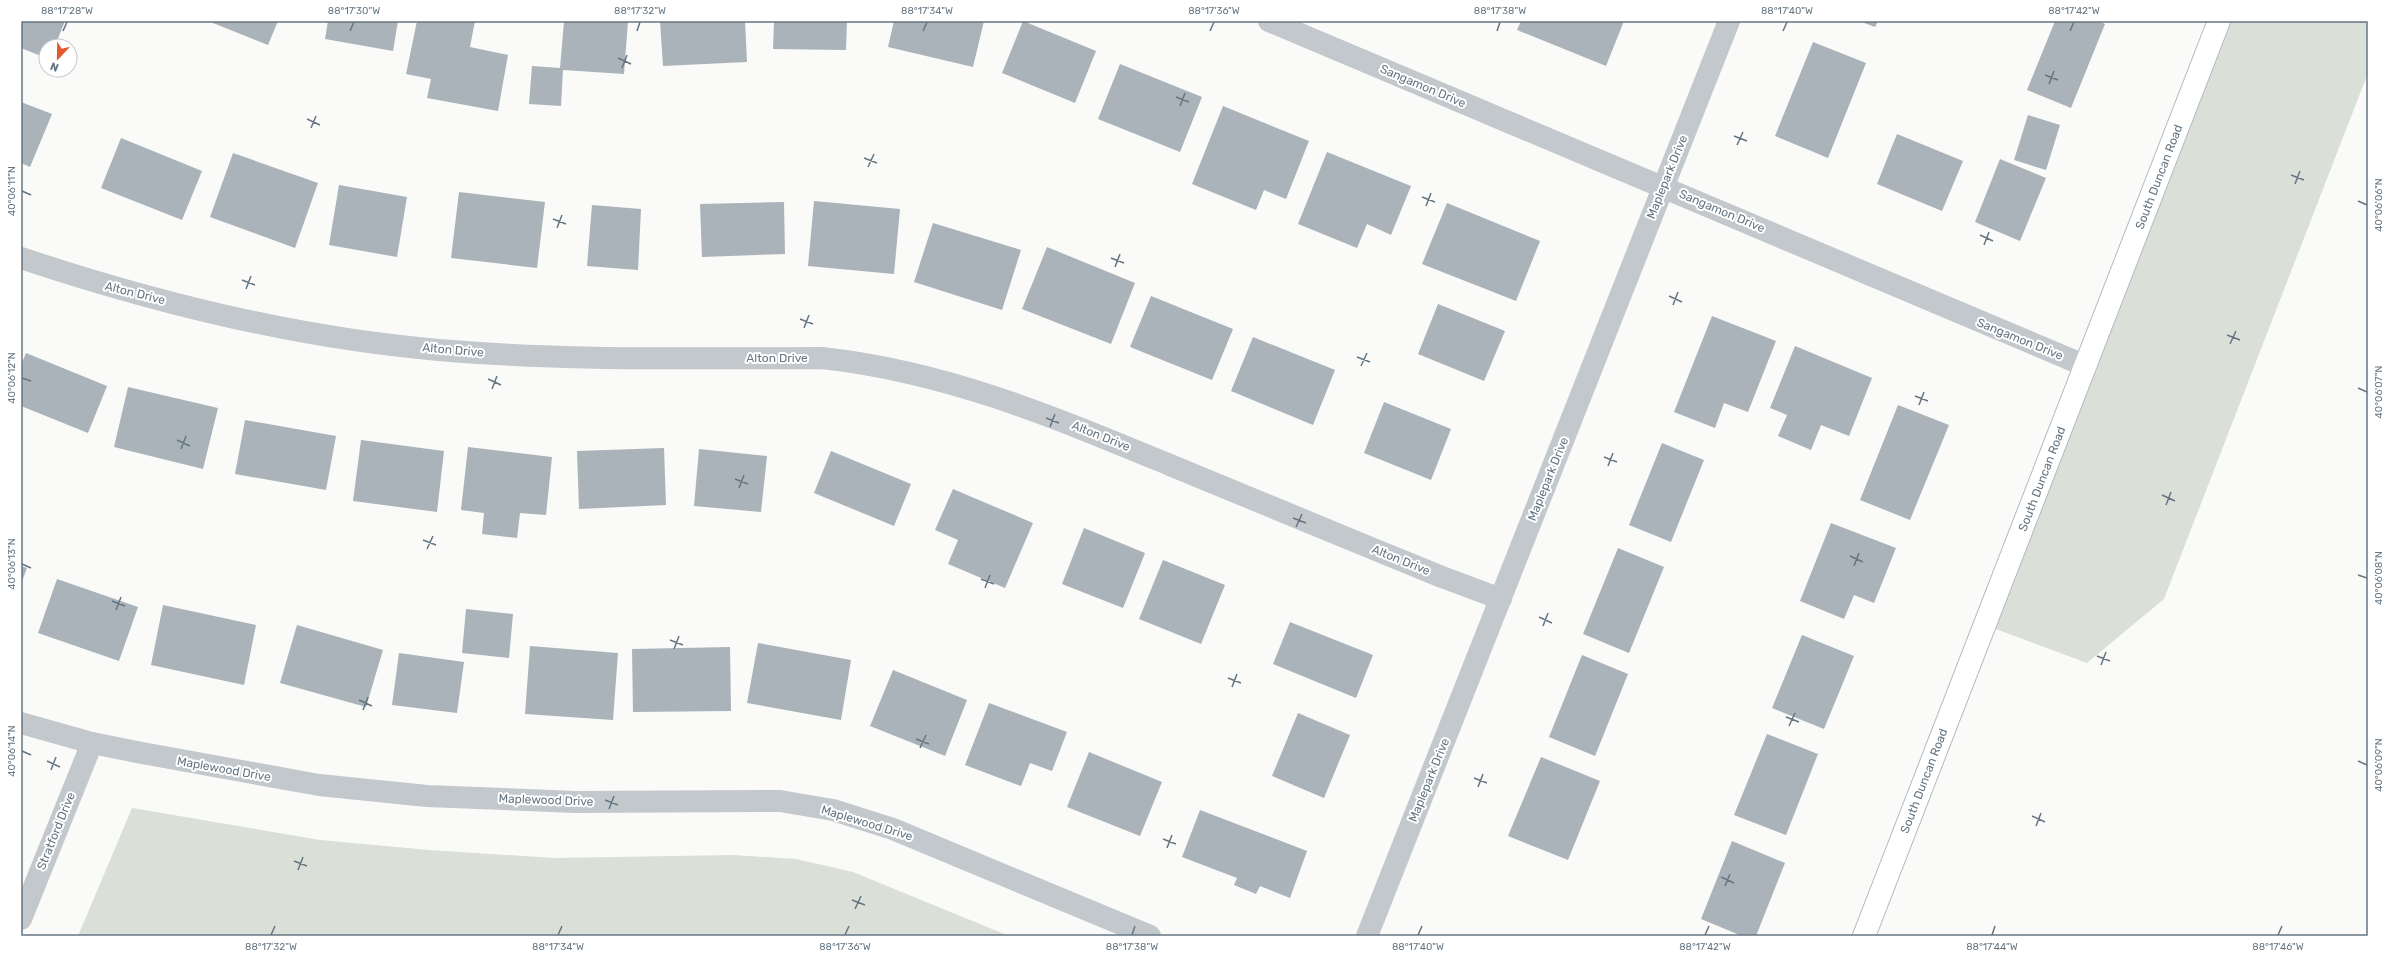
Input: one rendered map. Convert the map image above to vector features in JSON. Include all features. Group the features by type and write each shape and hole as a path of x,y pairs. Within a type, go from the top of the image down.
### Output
{"main road":[{"name":"South Duncan Road","path":"1864,936 2219,21"}],"street":[{"name":"Sangamon Drive","path":"1269,21 1664,186 1942,307 2086,366"},
{"name":"Maplepark Drive","path":"1367,936 1729,21"},
{"name":"Alton Drive","path":"21,258 98,284 256,323 329,337 438,350 548,357 822,358 866,363 952,382 1041,411 1442,577 1501,599"},
{"name":"Maplewood Drive","path":"21,723 92,742 187,763 311,783 427,796 575,802 780,801 833,810 893,829 1150,936"},
{"name":"Stratford Drive","path":"21,919 92,742"}],"shaded area":[{"path":"2219,21 2368,21 2368,73 2164,599 2087,663 1985,625"},
{"path":"132,808 320,840 429,850 555,858 734,855 796,859 853,872 1009,936 78,936"}],"building":[{"path":"21,21 65,21 58,38 38,38 38,55 21,48"},
{"path":"208,21 278,21 268,45"},
{"path":"328,21 398,21 393,51 325,39"},
{"path":"417,21 475,21 470,47 508,55 498,111 427,98 431,79 406,74"},
{"path":"564,21 628,21 624,74 563,70 561,106 529,104 532,66 560,68"},
{"path":"660,21 745,21 747,62 663,66"},
{"path":"774,21 847,21 846,50 773,49"},
{"path":"894,21 984,21 973,67 888,47"},
{"path":"1023,21 1096,51 1075,103 1002,73"},
{"path":"1521,21 1624,21 1606,66 1517,30"},
{"path":"1859,21 1878,21 1875,27"},
{"path":"2055,21 2099,21 2105,24 2071,108 2027,90"},
{"path":"1813,42 1866,63 1828,158 1775,136"},
{"path":"1120,64 1202,97 1180,152 1098,119"},
{"path":"21,102 52,114 30,167 21,163"},
{"path":"1223,106 1309,141 1286,199 1264,190 1256,210 1192,184"},
{"path":"2028,115 2060,125 2046,170 2014,160"},
{"path":"1897,134 1963,161 1942,211 1877,184"},
{"path":"121,138 202,171 182,220 101,188"},
{"path":"1327,152 1411,186 1391,235 1367,224 1357,248 1298,224"},
{"path":"233,153 318,183 295,248 210,217"},
{"path":"2000,159 2046,178 2020,241 1975,222"},
{"path":"339,185 407,197 397,257 329,245"},
{"path":"459,192 545,202 537,268 451,258"},
{"path":"814,201 900,209 894,274 808,266"},
{"path":"784,202 785,254 702,257 700,204"},
{"path":"1447,203 1540,241 1516,301 1422,264"},
{"path":"592,205 641,209 638,270 587,266"},
{"path":"933,223 1021,250 1002,310 914,282"},
{"path":"1047,247 1135,283 1111,344 1022,309"},
{"path":"1151,296 1233,329 1212,380 1130,347"},
{"path":"1438,304 1505,331 1484,381 1418,354"},
{"path":"1712,316 1776,341 1748,412 1724,403 1715,428 1674,412"},
{"path":"1253,337 1335,370 1313,425 1231,391"},
{"path":"1795,346 1872,378 1849,436 1821,425 1811,450 1778,436 1787,415 1770,408"},
{"path":"26,353 107,386 88,433 21,406 21,365"},
{"path":"128,387 218,408 203,469 114,447"},
{"path":"1384,402 1451,429 1431,480 1364,453"},
{"path":"1898,405 1949,425 1910,520 1860,500"},
{"path":"245,420 336,436 326,490 235,474"},
{"path":"361,440 444,451 437,512 353,501"},
{"path":"1662,443 1704,460 1671,542 1629,525"},
{"path":"468,447 552,457 546,515 520,513 517,538 482,534 484,513 461,510"},
{"path":"664,448 666,505 579,509 577,451"},
{"path":"699,449 767,456 761,512 694,506"},
{"path":"831,451 911,484 894,526 814,493"},
{"path":"953,489 1033,523 1005,588 948,564 958,540 935,530"},
{"path":"1831,523 1896,548 1874,603 1854,595 1844,619 1800,601"},
{"path":"1084,528 1145,553 1123,608 1062,584"},
{"path":"1618,548 1664,567 1629,653 1583,634"},
{"path":"1163,560 1225,585 1201,644 1139,619"},
{"path":"21,566 27,568 21,584"},
{"path":"57,579 138,607 119,661 38,633"},
{"path":"163,605 256,625 244,685 151,665"},
{"path":"466,609 513,614 509,658 462,653"},
{"path":"1290,622 1373,655 1356,698 1273,664"},
{"path":"297,625 383,650 366,707 280,683"},
{"path":"1802,635 1854,656 1824,729 1772,708"},
{"path":"758,643 851,660 841,720 747,703"},
{"path":"530,646 618,653 613,720 525,714"},
{"path":"730,647 731,711 633,712 632,649"},
{"path":"399,653 464,662 457,713 392,705"},
{"path":"1582,655 1628,674 1595,756 1549,737"},
{"path":"893,670 967,700 945,756 870,726"},
{"path":"989,703 1067,732 1052,771 1030,763 1021,786 965,765"},
{"path":"1298,713 1350,735 1324,798 1272,776"},
{"path":"1767,734 1818,754 1786,835 1734,815"},
{"path":"1089,752 1162,782 1140,836 1067,807"},
{"path":"1541,757 1600,781 1568,860 1508,836"},
{"path":"1200,810 1307,851 1290,898 1260,886 1256,894 1234,885 1237,878 1182,857"},
{"path":"1732,841 1785,863 1756,936 1742,936 1701,919"}]}
